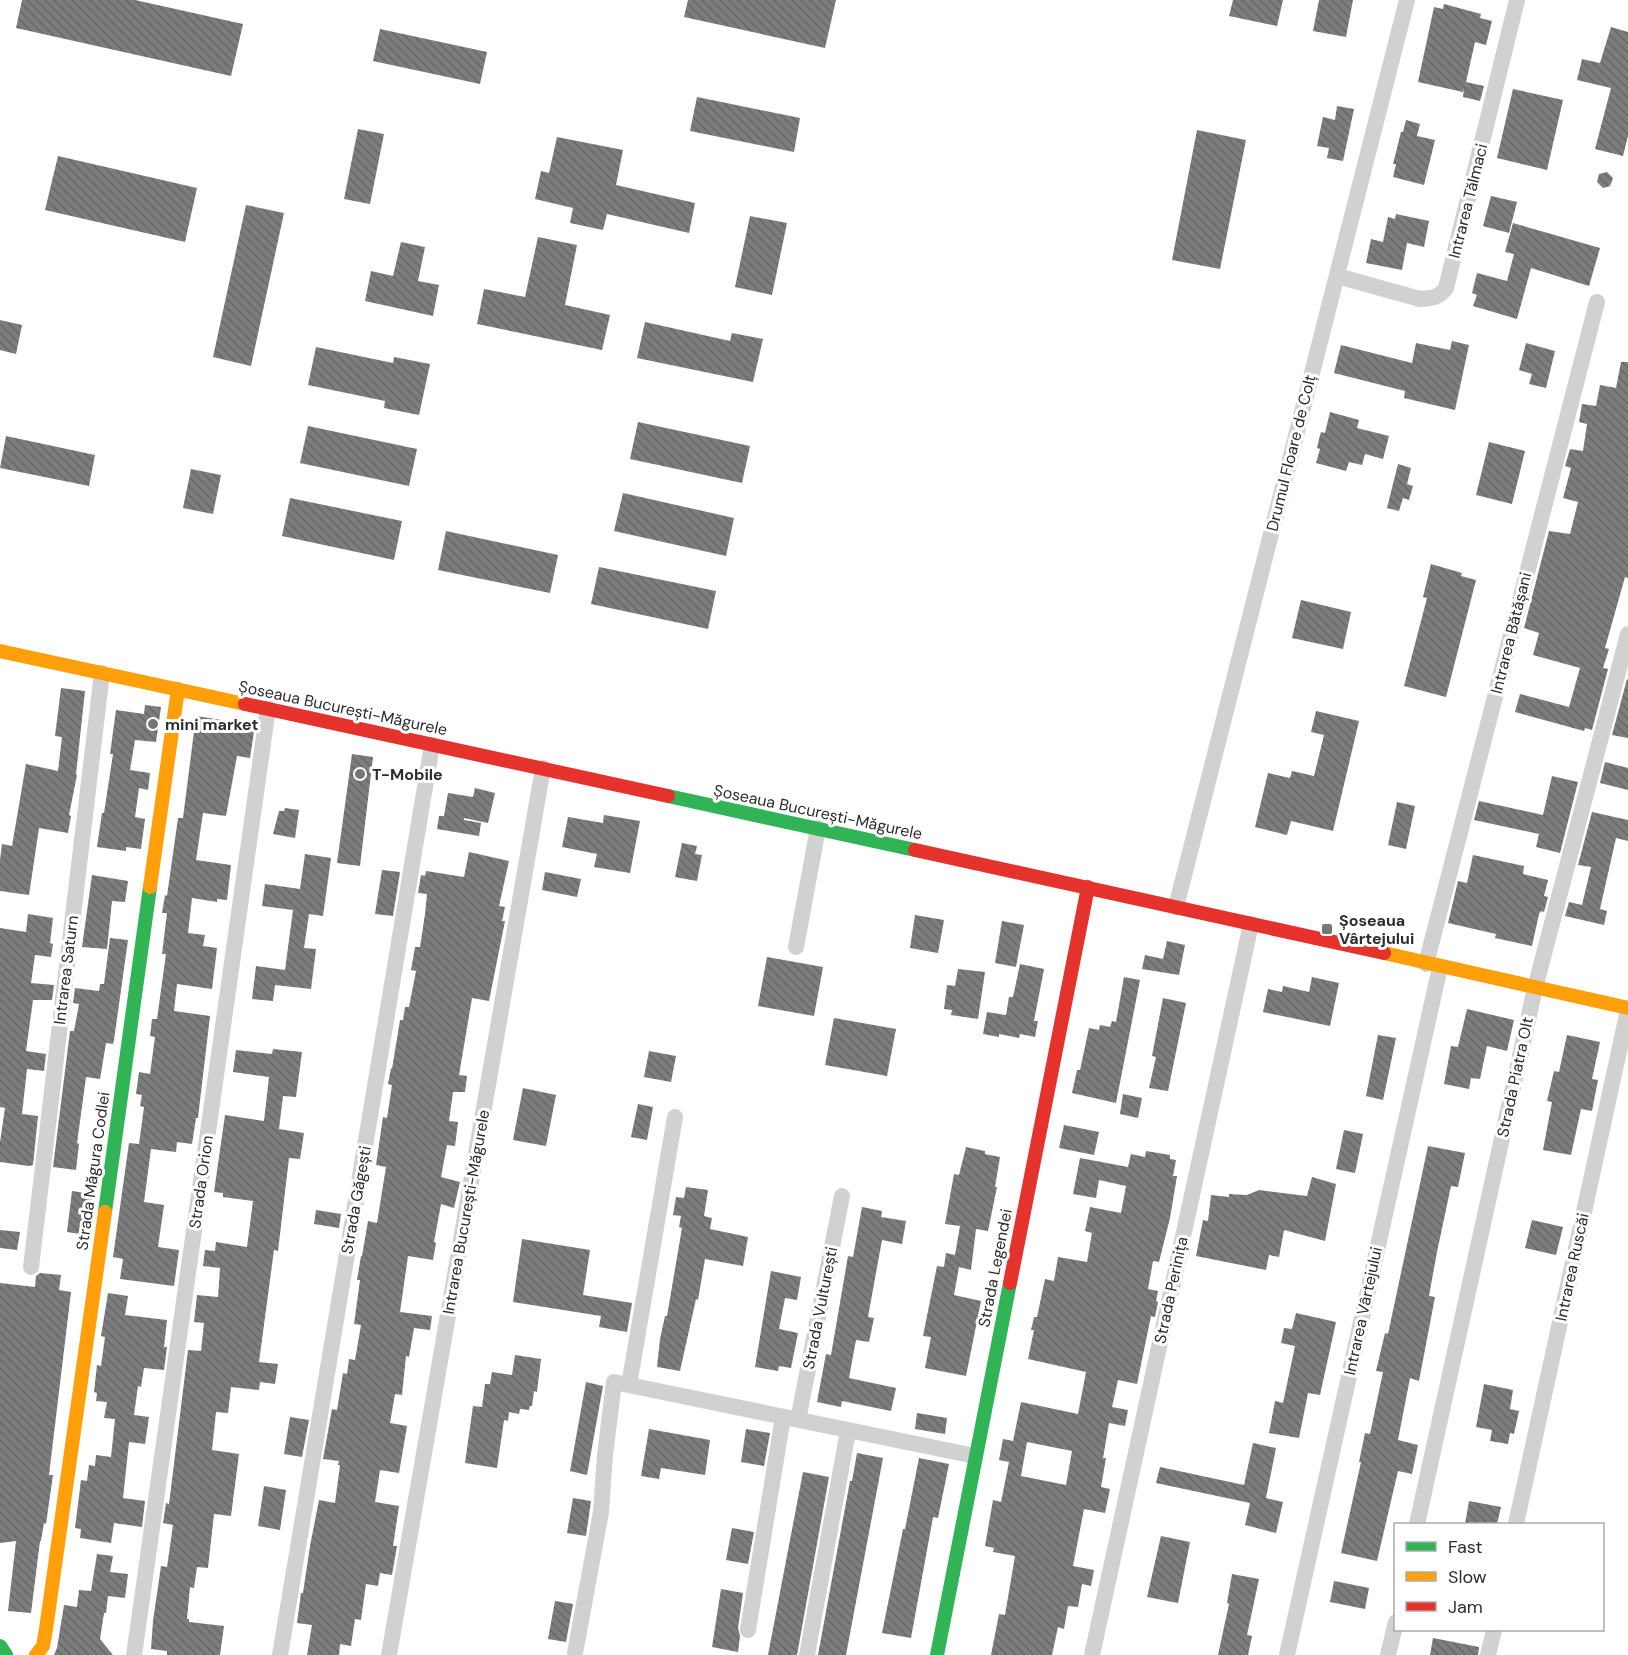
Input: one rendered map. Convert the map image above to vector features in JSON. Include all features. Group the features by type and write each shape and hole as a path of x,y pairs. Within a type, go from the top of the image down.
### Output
{"street":[{"name":"Drumul Floare de Colț","path":"1176,907 1407,0"},
{"name":"Intrarea Tălmaci","path":"1337,276 1420,299 1441,295 1446,288 1517,0"},
{"name":"Intrarea Bătășani","path":"1433,965 1597,302"},
{"name":"Strada Piatra Olt","path":"1417,1523 1535,988 1628,634"},
{"name":"Șoseaua București-Măgurele","path":"0,651 1088,887 1628,1009"},
{"name":"Intrarea Saturn","path":"31,1267 102,673"},
{"name":"Strada Măgura Codlei","path":"36,1655 43,1646 46,1629 178,689"},
{"name":"Strada Orion","path":"134,1655 268,708"},
{"name":"Strada Găgești","path":"280,1655 432,745"},
{"name":"Intrarea București-Măgurele","path":"389,1655 543,768"},
{"path":"796,947 818,828"},
{"name":"Strada Legendei","path":"937,1655 1088,887"},
{"name":"Strada Perinița","path":"1092,1655 1251,924"},
{"name":"Intrarea Vârtejului","path":"1287,1655 1433,965"},
{"name":"Intrarea Ruscăi","path":"1516,1523 1628,1009"},
{"path":"575,1653 601,1512 605,1455 622,1384 675,1116"},
{"name":"Strada Vulturești","path":"748,1630 790,1419 842,1196"},
{"path":"622,1384 975,1456"},
{"path":"807,1655 849,1431"},
{"path":"1388,1655 1394,1627"},
{"path":"1488,1655 1494,1631"},
{"path":"0,1646 6,1655"}],"building":[{"path":"22,0 135,0 243,24 231,76 16,28"},
{"path":"688,0 836,0 825,48 684,17"},
{"path":"1233,0 1283,0 1277,26 1229,16"},
{"path":"1319,0 1353,0 1346,37 1313,31"},
{"path":"1444,4 1481,14 1480,18 1492,21 1486,45 1475,42 1466,82 1484,86 1480,101 1463,97 1464,88 1463,92 1418,82 1434,7 1443,9"},
{"path":"1611,27 1628,32 1628,136 1623,156 1595,149 1611,88 1577,80 1582,59 1600,63"},
{"path":"380,29 487,52 480,84 373,61"},
{"path":"1513,89 1563,100 1547,170 1497,158"},
{"path":"697,97 800,118 794,152 690,131"},
{"path":"1337,106 1354,109 1343,161 1327,158 1329,148 1317,146 1323,117 1335,120"},
{"path":"1406,120 1420,124 1417,136 1435,140 1424,185 1393,177 1396,164 1393,164"},
{"path":"358,129 384,134 370,204 344,199"},
{"path":"1197,130 1246,140 1220,269 1172,260"},
{"path":"557,137 623,150 616,185 695,203 689,233 607,214 603,230 570,223 573,208 535,199 541,171 549,173"},
{"path":"58,156 197,188 185,242 45,210"},
{"path":"1607,172 1613,178 1610,186 1603,188 1597,182 1599,174"},
{"path":"1491,196 1517,202 1509,233 1483,226"},
{"path":"246,205 284,213 251,366 213,357"},
{"path":"1396,214 1429,221 1424,247 1407,243 1402,270 1366,263 1371,239 1383,242 1388,217 1395,219"},
{"path":"750,216 787,223 772,295 735,287"},
{"path":"1513,223 1600,248 1589,286 1531,268 1517,319 1473,306 1477,295 1472,293 1477,273 1507,281 1514,254 1505,252"},
{"path":"538,237 577,245 565,305 610,315 602,350 477,324 484,289 525,297"},
{"path":"401,242 425,247 418,281 439,285 433,316 365,301 371,271 393,276"},
{"path":"0,320 22,325 16,354 0,350"},
{"path":"645,322 730,341 732,333 763,339 753,382 637,358"},
{"path":"1452,341 1469,345 1455,410 1404,398 1405,391 1334,373 1341,345 1412,363 1416,343 1450,350"},
{"path":"1526,343 1555,351 1546,388 1529,384 1532,374 1519,370"},
{"path":"316,347 393,363 394,357 430,364 419,415 384,408 385,401 308,385"},
{"path":"1621,362 1628,362 1628,578 1625,577 1605,648 1609,649 1603,668 1608,669 1592,730 1585,728 1584,731 1515,712 1520,694 1569,707 1580,668 1533,655 1539,633 1524,628 1549,531 1570,534 1578,502 1563,498 1571,468 1565,466 1570,449 1583,451 1587,424 1579,422 1582,404 1596,406 1600,385 1616,388"},
{"path":"1330,412 1359,420 1357,428 1389,436 1383,459 1365,454 1362,465 1349,462 1346,471 1316,463 1320,449 1317,448 1319,439 1321,432 1325,433"},
{"path":"638,422 750,446 742,483 630,459"},
{"path":"308,426 417,449 409,486 300,463"},
{"path":"6,436 95,455 89,486 0,468"},
{"path":"1489,442 1525,451 1512,504 1476,495"},
{"path":"1398,464 1411,468 1407,484 1413,486 1409,500 1403,498 1399,511 1387,508"},
{"path":"191,469 221,475 213,514 183,508"},
{"path":"623,493 734,518 726,556 614,531"},
{"path":"290,498 402,521 394,560 282,536"},
{"path":"446,531 558,555 550,593 438,570"},
{"path":"1431,564 1462,573 1461,576 1476,580 1446,697 1404,686 1427,598 1423,597"},
{"path":"599,567 716,591 708,629 591,604"},
{"path":"1301,600 1351,612 1343,649 1292,638"},
{"path":"1628,680 1628,738 1612,735"},
{"path":"61,688 85,691 77,775 68,833 39,828 29,895 0,891 2,844 12,846 26,764 58,771 62,737 55,736"},
{"path":"145,705 161,707 156,742 135,740 130,770 150,773 148,790 139,788 135,817 145,819 141,849 126,847 126,851 97,847 113,754 110,754 116,710 144,714"},
{"path":"1316,711 1359,721 1333,831 1291,821 1287,835 1255,827 1268,773 1290,778 1292,771 1314,776 1324,735 1311,732"},
{"path":"196,716 255,725 250,758 237,756 226,816 203,813 196,860 231,865 227,900 217,899 217,902 192,898 188,933 205,935 203,946 217,948 212,989 177,984 174,1011 210,1016 198,1118 196,1118 192,1144 177,1142 176,1152 151,1149 144,1202 164,1205 158,1247 179,1250 174,1286 120,1279 123,1259 113,1257 129,1143 139,1144 144,1107 140,1106 142,1095 136,1094 139,1072 150,1074 155,1037 150,1036 152,1019 157,1019 166,954 162,954 167,913 162,913 165,895 167,896 178,818 183,818"},
{"path":"352,754 373,757 360,866 337,863"},
{"path":"1605,762 1628,768 1628,790 1600,783"},
{"path":"1552,776 1578,782 1560,853 1536,847 1539,834 1474,820 1479,801 1543,815"},
{"path":"475,788 495,793 488,823 464,818 464,820 481,823 479,836 437,829 439,816 444,816 448,793 473,797"},
{"path":"1397,802 1415,806 1406,849 1388,845"},
{"path":"285,808 299,810 295,838 273,834 279,811 284,811"},
{"path":"1592,812 1628,820 1628,841 1616,838 1600,909 1607,911 1604,925 1565,916 1569,902 1582,905 1591,867 1578,865"},
{"path":"604,815 640,821 630,873 594,867 597,854 562,847 568,817 603,823"},
{"path":"682,843 697,846 695,854 702,855 697,881 675,877"},
{"path":"469,852 509,861 499,906 505,907 502,921 505,921 489,1001 472,998 459,1075 467,1076 465,1092 453,1092 449,1121 458,1122 455,1146 447,1145 441,1177 460,1182 454,1208 441,1204 433,1260 408,1256 400,1312 432,1316 430,1330 414,1328 409,1357 406,1356 402,1395 395,1394 390,1423 407,1426 399,1473 380,1470 375,1502 399,1506 393,1546 397,1546 392,1575 380,1573 378,1586 366,1584 361,1620 355,1619 351,1646 340,1644 339,1655 307,1655 312,1625 297,1623 301,1593 303,1593 319,1500 335,1503 339,1461 323,1459 332,1409 337,1410 343,1373 347,1374 349,1359 355,1360 361,1325 354,1324 360,1280 357,1280 368,1221 377,1223 386,1167 376,1165 383,1117 387,1118 392,1085 388,1084 400,1020 403,1020 405,1007 409,1007 416,971 411,970 415,947 420,947 427,894 418,893 421,875 425,876 426,871 464,877"},
{"path":"305,854 331,858 323,916 309,914 304,948 316,949 311,989 275,985 273,1001 252,999 256,966 285,970 293,910 262,906 265,884 300,889"},
{"path":"1473,855 1524,866 1523,874 1548,880 1544,896 1548,897 1544,912 1541,911 1539,914 1532,946 1495,938 1496,934 1448,923 1458,881 1467,883"},
{"path":"382,870 400,872 393,916 375,914"},
{"path":"545,872 581,879 577,897 542,890"},
{"path":"92,875 128,881 125,902 112,901 107,949 82,947"},
{"path":"28,914 53,918 51,957 35,955 31,983 54,985 52,1000 33,1000 26,1051 46,1054 44,1071 27,1069 22,1114 38,1116 33,1165 29,1166 0,1162 0,1142 5,1108 0,1107 0,928 26,932"},
{"path":"915,915 944,920 938,953 910,948"},
{"path":"1002,921 1024,925 1016,967 995,963"},
{"path":"110,938 128,940 114,1040 113,1044 106,1043 100,1079 86,1077 77,1143 79,1144 76,1170 53,1167 70,1031 74,1031 79,1004 73,1003 75,988 99,991 100,984 104,984"},
{"path":"1167,941 1185,945 1179,975 1142,969 1145,955 1163,959"},
{"path":"767,957 823,967 814,1016 758,1006"},
{"path":"1020,964 1044,969 1034,1021 1038,1021 1035,1037 1020,1034 1019,1038 983,1034 987,1012 1006,1015 1009,997 1013,997"},
{"path":"958,969 985,972 978,1019 951,1015 952,1010 944,1009 947,985 955,986"},
{"path":"1124,977 1140,980 1116,1103 1072,1093 1077,1070 1080,1070 1089,1028 1099,1030 1100,1025 1110,1027 1112,1021 1116,1022"},
{"path":"1312,977 1339,983 1330,1026 1263,1012 1268,989 1282,992 1283,986 1309,992"},
{"path":"1163,998 1186,1003 1168,1091 1149,1088 1156,1057 1152,1056"},
{"path":"1467,1009 1514,1020 1507,1051 1487,1046 1480,1079 1471,1078 1469,1089 1444,1084 1451,1046 1458,1047"},
{"path":"834,1018 896,1029 887,1076 825,1065"},
{"path":"1378,1035 1396,1038 1383,1100 1366,1096"},
{"path":"1567,1035 1600,1042 1592,1079 1598,1080 1592,1111 1581,1109 1571,1155 1543,1150 1552,1102 1547,1101 1554,1071 1559,1072"},
{"path":"273,1049 302,1052 296,1097 283,1096 279,1129 304,1133 300,1159 289,1158 278,1251 274,1250 259,1362 278,1364 275,1384 260,1382 259,1390 231,1387 228,1413 216,1412 212,1450 239,1454 231,1516 214,1514 208,1568 197,1567 194,1588 190,1587 187,1619 189,1622 224,1626 220,1655 167,1655 167,1651 151,1649 161,1566 167,1567 173,1525 163,1523 166,1503 169,1504 188,1350 201,1351 204,1323 194,1322 197,1295 218,1297 220,1268 203,1266 205,1250 215,1251 216,1242 247,1247 253,1201 223,1197 223,1193 214,1192 225,1115 264,1121 269,1077 233,1072 236,1050 272,1054"},
{"path":"649,1051 676,1056 671,1082 644,1077"},
{"path":"523,1088 556,1095 546,1146 513,1140"},
{"path":"1123,1094 1142,1098 1138,1118 1120,1114"},
{"path":"638,1104 653,1107 647,1140 631,1137"},
{"path":"1064,1125 1099,1132 1094,1155 1059,1148"},
{"path":"1344,1130 1363,1134 1355,1173 1336,1169"},
{"path":"1428,1146 1465,1153 1458,1187 1451,1186 1437,1252 1429,1296 1435,1297 1419,1381 1410,1378 1398,1440 1418,1445 1412,1474 1398,1471 1377,1561 1341,1553 1365,1433 1370,1434 1383,1372 1376,1371 1385,1333 1388,1334"},
{"path":"966,1147 1000,1157 995,1187 997,1187 988,1231 976,1229 971,1270 959,1267 954,1295 981,1301 966,1376 925,1368 931,1337 923,1336 937,1266 944,1267 946,1253 955,1255 960,1226 945,1224 954,1174 959,1175"},
{"path":"1146,1151 1170,1155 1170,1159 1176,1160 1173,1176 1177,1176 1159,1262 1153,1261 1148,1289 1158,1291 1156,1301 1158,1302 1155,1317 1151,1316 1137,1384 1118,1380 1112,1407 1128,1410 1125,1426 1109,1423 1101,1487 1110,1489 1105,1513 1084,1509 1073,1566 1094,1570 1091,1586 1082,1584 1078,1607 1068,1606 1064,1629 1058,1627 1052,1655 991,1655 999,1614 1005,1615 1015,1556 993,1552 994,1548 985,1546 993,1500 1001,1502 1009,1462 999,1460 1003,1439 1013,1441 1021,1402 1078,1414 1086,1372 1028,1359 1034,1330 1031,1330 1034,1317 1037,1317 1045,1279 1054,1281 1058,1257 1087,1262 1092,1233 1085,1231 1090,1207 1121,1213 1126,1186 1099,1180 1096,1198 1073,1194 1080,1158 1128,1167 1131,1154 1145,1157","holes":["1027,1442 1072,1451 1066,1485 1021,1476"]},
{"path":"1312,1177 1336,1184 1325,1241 1284,1230 1279,1257 1269,1255 1266,1270 1196,1256 1203,1220 1208,1221 1211,1195 1229,1197 1229,1194 1247,1195 1259,1190 1307,1196"},
{"path":"686,1187 708,1190 704,1216 712,1218 710,1229 748,1237 743,1266 705,1259 698,1300 696,1299 680,1371 657,1367 660,1339 665,1316 667,1316 682,1228 679,1227 681,1216 673,1215 676,1197 684,1198"},
{"path":"72,1191 93,1194 87,1235 67,1232"},
{"path":"862,1207 882,1211 881,1217 906,1221 902,1244 882,1240 868,1317 874,1318 869,1342 856,1340 849,1378 896,1388 891,1411 842,1401 841,1407 817,1402 826,1354 831,1355 848,1256 853,1257"},
{"path":"316,1210 341,1214 339,1228 314,1224"},
{"path":"1532,1220 1563,1227 1556,1255 1525,1248"},
{"path":"0,1230 20,1232 17,1250 0,1248"},
{"path":"522,1239 590,1250 583,1295 632,1303 627,1332 599,1327 601,1316 513,1302"},
{"path":"771,1271 801,1277 797,1300 785,1298 779,1329 798,1333 791,1368 779,1366 778,1371 755,1367"},
{"path":"40,1273 61,1275 59,1290 71,1292 49,1475 53,1475 46,1524 44,1523 40,1541 31,1613 8,1611 16,1541 0,1543 0,1283 35,1287 36,1276"},
{"path":"108,1293 128,1296 125,1315 167,1320 164,1370 144,1368 141,1387 138,1386 134,1415 149,1417 145,1444 129,1442 123,1498 145,1501 142,1527 114,1523 111,1543 80,1538 81,1529 75,1528 81,1480 87,1481 89,1465 95,1466 96,1455 111,1457 115,1419 104,1418 107,1402 96,1401 97,1393 94,1392 97,1365 101,1366 105,1337 101,1336"},
{"path":"1296,1313 1336,1322 1320,1395 1308,1393 1299,1438 1269,1433 1275,1401 1283,1403 1295,1346 1281,1343 1284,1328 1292,1329"},
{"path":"515,1355 541,1359 537,1392 534,1391 532,1406 529,1410 520,1409 519,1414 509,1412 508,1421 504,1420 497,1468 465,1463 473,1406 482,1407 485,1384 490,1384 492,1372 512,1375"},
{"path":"586,1382 603,1386 587,1475 570,1471"},
{"path":"1484,1384 1513,1390 1510,1409 1519,1411 1514,1434 1510,1433 1508,1444 1490,1441 1492,1430 1476,1427"},
{"path":"917,1413 947,1418 945,1434 915,1429"},
{"path":"290,1417 309,1420 302,1457 284,1454"},
{"path":"649,1429 710,1440 705,1475 661,1468 659,1479 641,1476"},
{"path":"746,1429 770,1433 764,1466 741,1462"},
{"path":"1253,1443 1276,1448 1266,1498 1283,1502 1276,1533 1245,1525 1250,1503 1156,1483 1160,1467 1244,1485"},
{"path":"857,1453 883,1458 846,1655 818,1655 850,1481 852,1481"},
{"path":"919,1458 949,1464 938,1518 933,1517 911,1638 882,1633"},
{"path":"803,1472 829,1477 797,1655 768,1655"},
{"path":"264,1486 286,1490 280,1530 258,1526"},
{"path":"573,1498 591,1501 586,1536 567,1533"},
{"path":"1469,1501 1501,1507 1497,1523 1465,1523"},
{"path":"732,1528 754,1532 748,1564 726,1560"},
{"path":"1161,1536 1190,1542 1178,1603 1147,1597"},
{"path":"97,1554 113,1556 110,1572 128,1574 125,1598 108,1596 106,1613 104,1613 100,1639 113,1655 54,1655 64,1605 77,1607 79,1590 91,1591"},
{"path":"1232,1574 1259,1579 1247,1635 1252,1636 1248,1655 1218,1655 1229,1604 1227,1603"},
{"path":"1334,1581 1369,1588 1365,1609 1330,1602"},
{"path":"721,1589 743,1593 738,1628 740,1636 738,1652 712,1647"},
{"path":"555,1601 573,1604 566,1642 548,1639"},
{"path":"1433,1638 1479,1647 1478,1655 1430,1655"}],"traffic: fast":[{"path":"668,796 915,850"},
{"path":"105,1212 150,887"},
{"path":"937,1655 1010,1283"},
{"path":"0,1646 6,1655"}],"traffic: slow":[{"path":"0,651 245,704"},
{"path":"150,887 178,689"},
{"path":"1384,953 1628,1008"},
{"path":"36,1655 43,1646 46,1629 105,1212"}],"traffic: jam":[{"path":"245,704 668,796"},
{"path":"915,850 1384,953"},
{"path":"1010,1283 1088,887"}],"place":[{"name":"mini market","path":"153,724"},
{"name":"T-Mobile","path":"360,774"},
{"name":"Șoseaua Vârtejului","path":"1327,929"}]}
